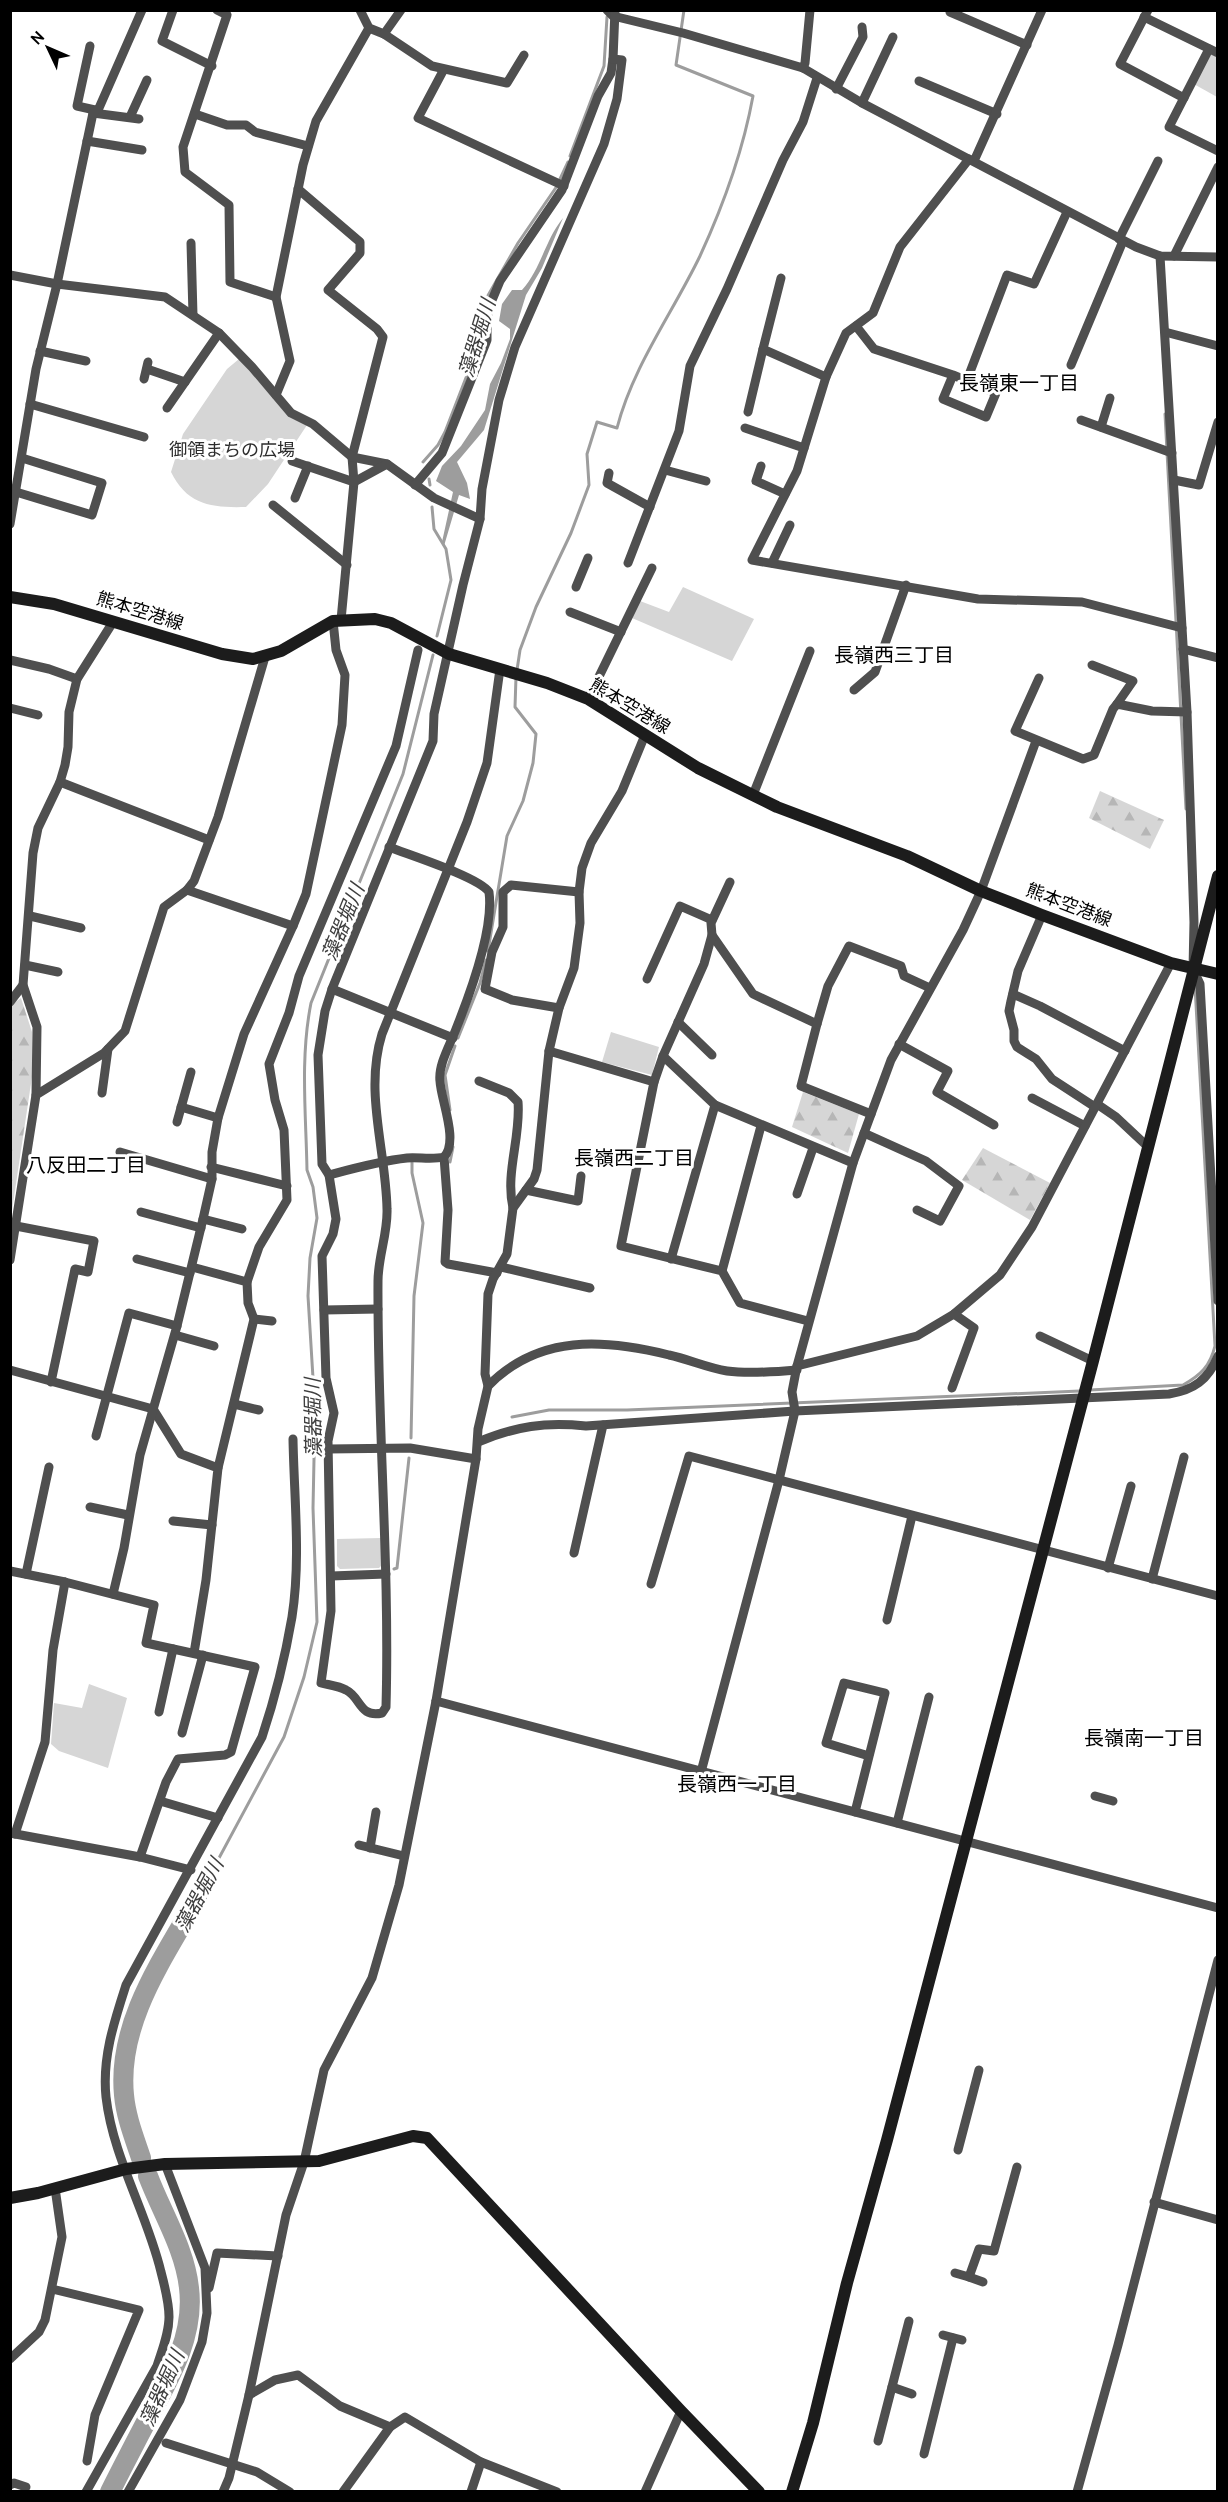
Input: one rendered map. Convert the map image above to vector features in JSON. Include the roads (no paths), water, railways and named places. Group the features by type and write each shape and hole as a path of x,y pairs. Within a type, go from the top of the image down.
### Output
{"street":[{"path":"10,524 40,351 57,284 94,112 99,108 142,10"},
{"path":"173,10 162,41 212,66"},
{"path":"217,10 227,15 212,66 183,147 185,172 229,205 230,282 276,297"},
{"path":"360,10 369,28 384,34 443,71 507,83 524,55"},
{"path":"384,34 401,10"},
{"path":"803,68 810,10"},
{"path":"1042,10 997,114 971,160 900,247 873,313 846,333 826,377 797,471 752,560 978,599 1082,602 1182,628"},
{"path":"416,485 442,453 452,431 460,404 487,339 487,318 500,281 564,186 597,96 611,73 612,12 803,68 836,89 1067,212 1121,240 1160,256 1218,257"},
{"path":"950,12 1027,45"},
{"path":"1184,98 1120,64 1146,14 1213,51 1169,127 1218,151"},
{"path":"836,89 863,36 862,27"},
{"path":"276,394 290,361 276,297 298,189 316,121 369,28"},
{"path":"862,103 893,37"},
{"path":"90,46 77,106 94,112 134,118 147,80"},
{"path":"505,670 487,763 467,822 379,1046 374,1070 387,1211 379,1267 378,1309 388,1640 387,1707 382,1713 376,1714 363,1710 347,1690 321,1683 332,1611 328,1449 333,1406 326,1378 322,1256 335,1226 329,1175 323,1168 321,1158 318,1055 325,1011 332,989 432,741 434,714 480,519 482,489 499,400 515,347 604,144 617,99 622,60 613,59"},
{"path":"443,71 418,118 564,186"},
{"path":"628,563 679,431 690,366 727,289 783,160 803,122 817,78"},
{"path":"920,81 997,114"},
{"path":"195,114 227,126 246,125 255,132 309,146"},
{"path":"87,141 142,150"},
{"path":"1071,365 1121,240 1158,161"},
{"path":"1174,256 1218,167"},
{"path":"113,1594 140,1455 176,1331 212,1179 211,1167 218,1118 244,1034 306,894 342,725 345,675 336,650 337,621 347,565 354,482 352,457 383,337 377,329 328,290 360,253 360,242 298,189"},
{"path":"967,380 1007,275 1034,284 1067,212"},
{"path":"191,243 193,315"},
{"path":"1160,256 1186,712 1194,921 1193,969 1200,984 1218,1301"},
{"path":"10,275 57,284 157,295 219,333 291,413 313,424 352,457 387,464 434,498 480,519"},
{"path":"748,412 780,278"},
{"path":"856,326 874,349 953,375 967,380 996,393 986,417 944,399 953,375"},
{"path":"1165,332 1218,346"},
{"path":"167,408 219,333"},
{"path":"763,349 826,377"},
{"path":"40,351 86,361"},
{"path":"144,379 148,366 185,382"},
{"path":"1101,427 1110,399"},
{"path":"30,404 144,437"},
{"path":"1081,420 1172,453"},
{"path":"1174,480 1199,485 1218,422"},
{"path":"745,428 804,448"},
{"path":"16,492 92,515 102,483 22,458"},
{"path":"292,461 354,482 387,464"},
{"path":"295,498 308,466"},
{"path":"761,466 756,481 785,494"},
{"path":"664,470 706,481"},
{"path":"609,473 607,483 650,507"},
{"path":"273,505 347,565"},
{"path":"772,563 790,525"},
{"path":"576,586 588,558"},
{"path":"588,699 652,568"},
{"path":"854,690 875,672 906,585"},
{"name":"熊本空港線","path":"10,597 54,604 222,654 253,659 281,651 337,621 375,619 391,623 448,654 505,670 588,699 698,768 777,807 907,856 981,891 1042,915 1171,963 1218,974"},
{"path":"570,612 621,632"},
{"path":"10,1260 36,1095 37,1027 23,986 36,833 60,782 68,747 71,700 77,679 113,622"},
{"path":"1183,649 1218,658"},
{"path":"183,1733 199,1654 218,1468 254,1319 248,1303 247,1282 259,1247 287,1200 284,1130 271,1083 270,1059 289,1013 299,976 396,746 418,650"},
{"path":"753,795 810,651"},
{"path":"36,1095 108,1049 121,1036 129,1022 164,907 187,890 194,881 209,840 265,657"},
{"path":"10,660 49,669 77,679"},
{"path":"1039,678 1015,731 1083,759 1090,758 1094,755 1113,709 1133,681 1092,665"},
{"path":"1117,704 1152,711 1186,712"},
{"path":"10,708 38,715"},
{"path":"513,1208 534,1179 537,1170 549,1051 559,1008 574,968 580,923 579,892 582,868 591,843 622,791 645,735"},
{"path":"701,1772 779,1480 795,1411 792,1392 808,1321 853,1163 891,1059 963,930 981,891 1036,741"},
{"path":"60,782 209,840"},
{"path":"389,847 484,887 489,892 490,899 488,926 472,990 440,1077 450,1137 449,1148 444,1157 448,1210 445,1262 590,1288"},
{"path":"792,2492 813,2423 847,2283 890,2130 1081,1399 1093,1361 1218,876"},
{"path":"722,1271 621,1246 654,1082 663,1056 704,964 712,935 712,920 730,882"},
{"path":"559,1008 512,1000 485,989 492,952 502,927 503,892 511,885 579,892"},
{"path":"187,890 293,926"},
{"path":"647,979 680,906 712,920"},
{"path":"1042,915 1018,971 1009,1011 1014,1030 1014,1041 1017,1047 1036,1059 1052,1079 1116,1117 1147,1146"},
{"path":"30,916 81,928"},
{"path":"712,935 753,994 817,1024"},
{"path":"871,1114 801,1086 828,986 849,946 901,966 904,976 930,988"},
{"path":"488,1386 498,1375 538,1352 553,1347 583,1344 633,1347 727,1371 797,1368 918,1336 954,1314 1000,1275 1011,1261 1032,1227 1171,963"},
{"path":"25,965 58,972"},
{"path":"10,1002 23,986"},
{"path":"332,989 453,1038"},
{"path":"1013,993 1125,1051"},
{"path":"678,1022 712,1055"},
{"path":"899,1044 948,1071 937,1092 994,1125"},
{"path":"102,1093 108,1049"},
{"path":"549,1051 654,1082"},
{"path":"663,1056 715,1105 853,1163"},
{"path":"177,1122 191,1072"},
{"path":"223,2492 249,2395 286,2215 304,2162 324,2070 372,1978 404,1856 436,1701 488,1386 485,1374 488,1294 507,1254 513,1208 509,1190 518,1102 508,1093 479,1081"},
{"path":"1032,1098 1085,1126"},
{"path":"671,1259 715,1105"},
{"path":"181,1107 218,1118"},
{"path":"761,1126 722,1271 740,1303 808,1321"},
{"path":"864,1133 926,1161 959,1186 940,1221 917,1210"},
{"path":"797,1194 813,1148"},
{"path":"120,1152 212,1179"},
{"path":"329,1175 383,1161 444,1157"},
{"path":"211,1167 287,1186"},
{"path":"526,1190 578,1201 581,1176"},
{"path":"141,1212 242,1229"},
{"path":"16,1226 94,1241 88,1272 75,1269 51,1382"},
{"path":"137,1259 247,1282"},
{"path":"324,1310 378,1309"},
{"path":"96,1436 129,1313 214,1346"},
{"path":"952,1388 974,1328 954,1314"},
{"path":"254,1319 272,1322"},
{"path":"1040,1336 1093,1361"},
{"path":"478,1442 510,1429 556,1423 586,1426 795,1411 1169,1394 1186,1391 1206,1379 1218,1356"},
{"path":"10,1370 153,1409 184,1456 218,1468"},
{"path":"234,1404 259,1410"},
{"path":"574,1553 603,1425"},
{"path":"86,2492 157,2366 165,2344 169,2318 166,2293 154,2243 112,2128 106,2097 106,2059 113,2024 126,1985 262,1737 276,1694 292,1617 295,1564 293,1439"},
{"path":"328,1449 410,1448 476,1459"},
{"path":"651,1584 689,1456 1218,1596"},
{"path":"1152,1579 1184,1457"},
{"path":"26,1574 49,1467"},
{"path":"1108,1568 1131,1486"},
{"path":"90,1507 128,1515"},
{"path":"887,1620 912,1516"},
{"path":"173,1521 212,1525"},
{"path":"10,1571 65,1582 154,1605 146,1643 255,1667 231,1752 225,1755 178,1759 160,1800 140,1857"},
{"path":"331,1576 386,1574"},
{"path":"65,1582 53,1650 45,1742 13,1833 140,1857 191,1870"},
{"path":"159,1712 173,1649"},
{"path":"855,1812 885,1693 844,1683 826,1743 869,1756"},
{"path":"897,1824 929,1697"},
{"path":"436,1701 1218,1908"},
{"path":"1095,1796 1113,1801"},
{"path":"160,1800 219,1818"},
{"path":"370,1848 376,1812"},
{"path":"359,1845 404,1856"},
{"path":"1077,2492 1118,2345 1218,1960"},
{"path":"958,2150 979,2070"},
{"path":"10,2198 126,2169 165,2164 319,2162 413,2136 427,2138 759,2492"},
{"path":"165,2164 205,2268 206,2302"},
{"path":"969,2277 979,2248 994,2251 1017,2167"},
{"path":"10,2359 39,2332 45,2320 62,2237 55,2188"},
{"path":"1154,2202 1218,2220"},
{"path":"128,2492 180,2400 202,2342 206,2302 216,2253 278,2256"},
{"path":"955,2273 983,2282"},
{"path":"52,2289 140,2310 95,2415 87,2461"},
{"path":"878,2441 909,2321"},
{"path":"924,2454 958,2339 943,2335"},
{"path":"249,2395 275,2380 298,2375 340,2406 390,2427"},
{"path":"892,2386 912,2394"},
{"path":"645,2492 681,2411"},
{"path":"343,2492 390,2427 405,2417 482,2462 557,2492"},
{"path":"166,2443 257,2472 290,2492"},
{"path":"471,2492 482,2462"},
{"path":"10,2484 26,2487"}],"waterway":[{"path":"517,670 520,650 536,607 571,533 589,485 587,454 597,422 617,428 624,405 643,362 700,256 724,198 744,137 753,96 676,65 684,10"},
{"name":"藻器堀川","path":"570,156 604,66 607,17"},
{"name":"藻器堀川","path":"560,179 568,162"},
{"name":"藻器堀川","path":"423,462 438,445 445,432 481,339 480,317 486,299 518,243 557,186"},
{"path":"1165,414 1186,809"},
{"name":"藻器堀川","path":"429,479 430,485"},
{"name":"藻器堀川","path":"432,507 434,529 446,549 451,580 437,636"},
{"name":"藻器堀川","path":"197,1899 284,1737 304,1677 317,1622 313,1508 315,1411 308,1296 310,1258 317,1218 313,1187 307,1170 304,1086 308,1024 311,1003 403,774 433,655"},
{"path":"488,951 507,836 523,801 533,763 536,734 515,707 516,677"},
{"path":"458,1038 480,983 486,960"},
{"path":"1090,1390 1183,1385 1204,1369 1215,1346 1195,986"},
{"path":"450,1110 445,1075 455,1046"},
{"path":"450,1162 453,1147"},
{"path":"411,1438 414,1296 423,1223 412,1173 412,1161"},
{"path":"512,1417 549,1410 627,1410 1080,1391"},
{"path":"394,1569 397,1568 409,1458"},
{"name":"藻器堀川","path":"141,2158 128,2119 124,2095 124,2068 128,2042 135,2017 157,1968 197,1899"},
{"name":"藻器堀川","path":"110,2492 171,2375 188,2324 189,2288 183,2259 148,2176"}],"district":[{"name":"長嶺東一丁目","path":"1019,383"},
{"name":"長嶺西三丁目","path":"894,655"},
{"name":"長嶺西二丁目","path":"634,1158"},
{"name":"八反田二丁目","path":"86,1165"},
{"name":"長嶺南一丁目","path":"1144,1738"},
{"name":"長嶺西一丁目","path":"737,1784"}],"park label":[{"name":"御領まちの広場","path":"232,450"}]}
